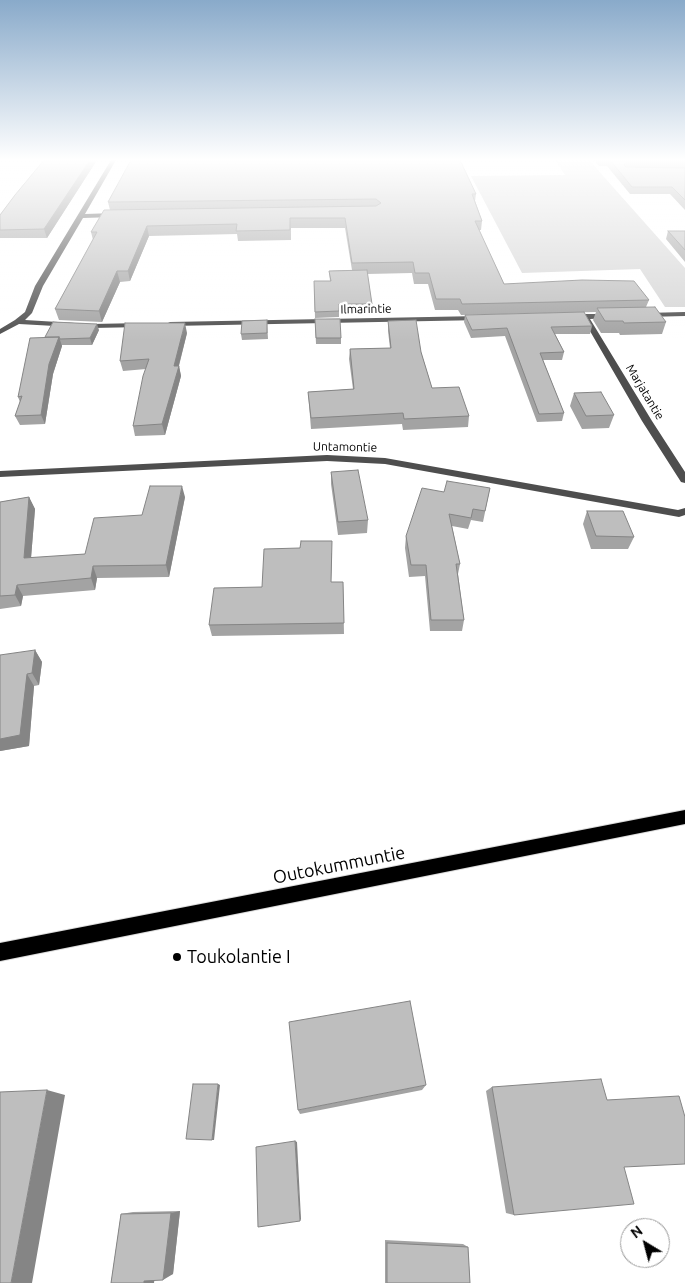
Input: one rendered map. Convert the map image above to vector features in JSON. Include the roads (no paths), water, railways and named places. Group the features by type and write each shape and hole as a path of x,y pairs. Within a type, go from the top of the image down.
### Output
{"main road":[{"name":"Outokummuntie","path":"0,952 685,817"}],"street":[{"path":"0,332 18,322 28,313 39,286 78,220"},
{"path":"635,315 685,314"},
{"name":"Marjatantie","path":"585,316 647,421 685,480"},
{"path":"565,317 615,316"},
{"name":"Ilmarintie","path":"160,324 486,318"},
{"path":"18,322 91,326 150,324"},
{"name":"Untamontie","path":"0,474 328,458 385,461 679,514 685,511"}],"place":[{"name":"Toukolantie I","path":"177,957"}]}
